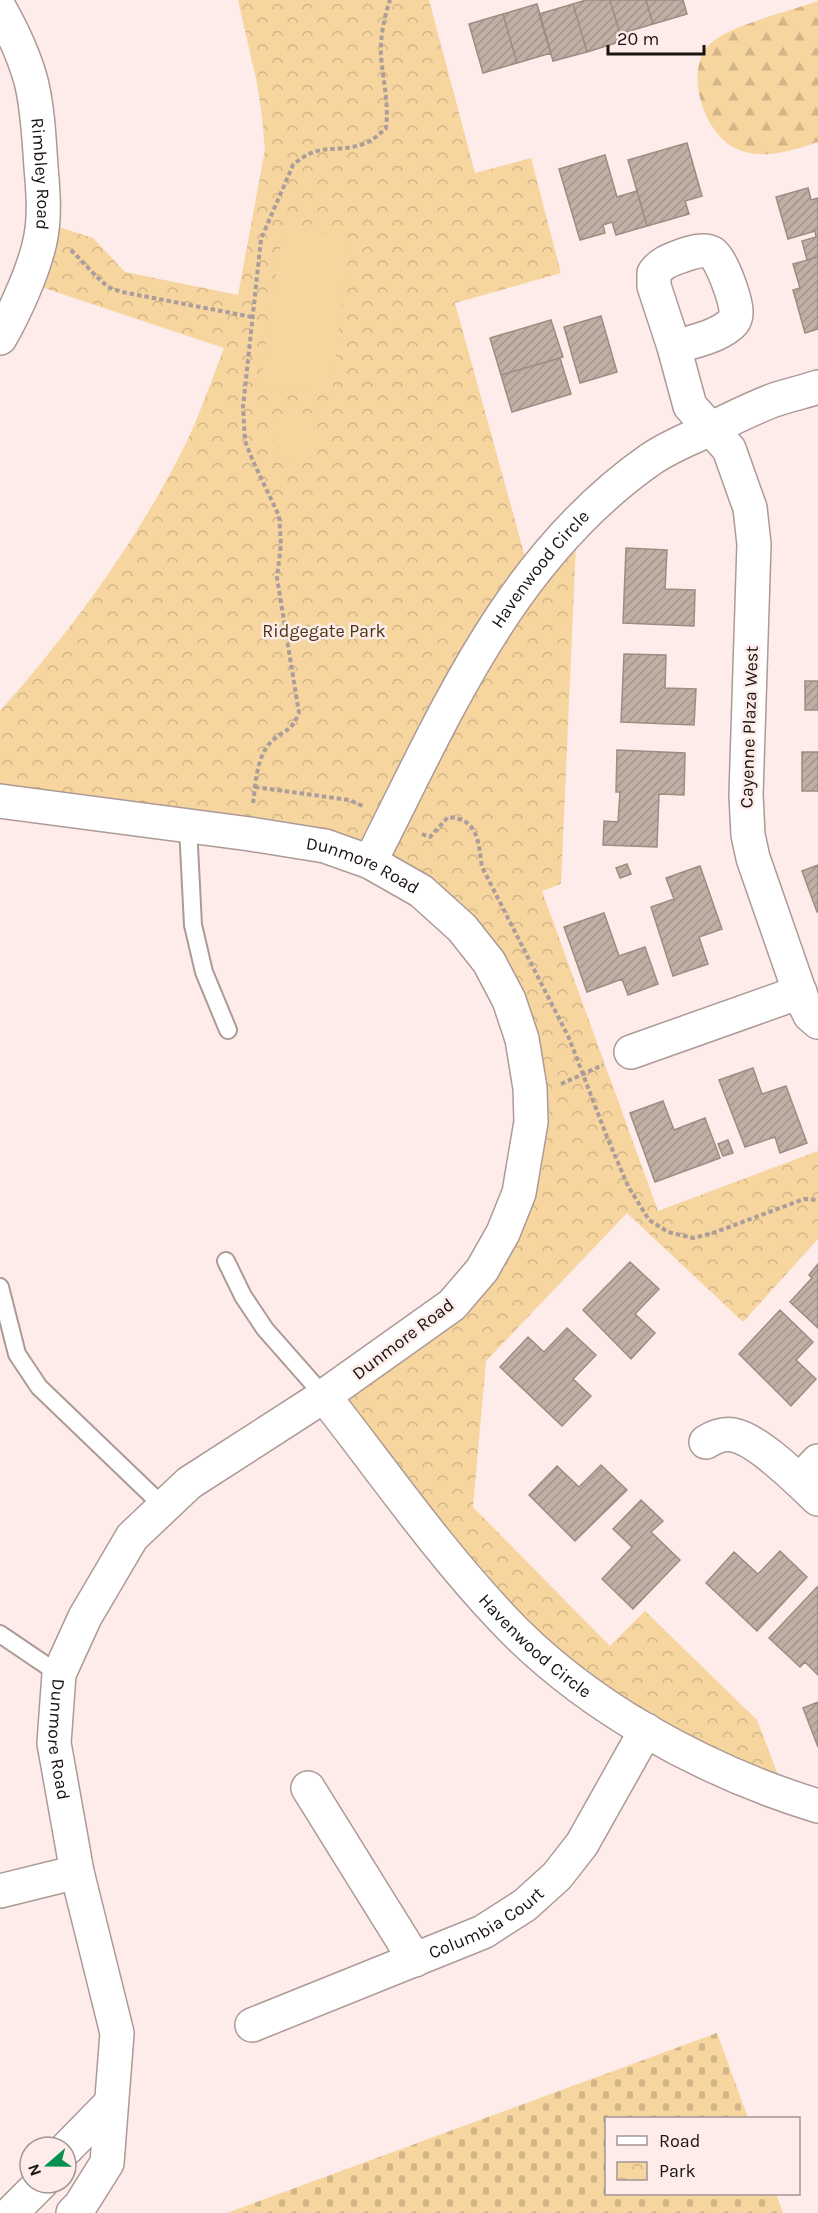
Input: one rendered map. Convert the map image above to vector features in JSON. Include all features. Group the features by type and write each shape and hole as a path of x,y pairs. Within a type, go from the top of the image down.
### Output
{"street":[{"name":"Rimbley Road","path":"0,9 15,37 31,81 38,128 42,182 41,238 26,282 0,338"},
{"name":"Cayenne Plaza West","path":"674,347 690,406 726,444 732,455 747,497 752,520 754,544 746,795 748,835 756,867 800,992 810,1016 818,1022"},
{"name":"Havenwood Circle","path":"370,862 459,684 494,626 530,575 577,520 653,458 773,401 818,387"},
{"name":"Dunmore Road","path":"0,801 325,846 370,862 422,891 462,928 489,962 509,1000 522,1039 530,1088 531,1122 519,1193 503,1233 482,1270 452,1305 324,1396 189,1483 132,1537 85,1617 59,1674 54,1743 77,1872 117,2033 110,2104 108,2163 73,2213"},
{"path":"631,1052 800,992"},
{"name":"Havenwood Circle","path":"324,1396 460,1570 501,1618 546,1660 596,1699 646,1730 768,1791 818,1806"},
{"path":"706,1442 723,1435 736,1435 812,1480"},
{"name":"Columbia Court","path":"252,2025 483,1932 525,1905 557,1876 582,1845 646,1730"},
{"path":"308,1788 415,1960"},
{"path":"0,1891 77,1872"},
{"path":"78,2136 110,2104"},
{"path":"11,2213 29,2195"}],"lane":[{"path":"188,827 193,925 204,972 228,1030"},
{"path":"226,1261 243,1296 265,1329 324,1396"},
{"path":"0,1287 17,1354 39,1387 164,1507"},
{"path":"0,1634 59,1674"}],"path":[{"path":"250,834 256,774 264,751 273,740 292,728 299,713 277,578 281,544 279,516 246,441 243,407 261,239 293,165 302,157 315,150 361,145 373,140 386,128 388,109 381,55 383,26 390,0"},
{"path":"41,238 63,244 108,287 122,292 252,317"},
{"path":"530,1088 562,1084 631,1052"}],"green space":[{"name":"Ridgegate Park","path":"238,0 429,0 475,173 531,158 561,273 455,303 530,575 577,521 561,884 542,891 658,1211 818,1151 818,1239 743,1322 627,1213 486,1361 473,1507 610,1646 645,1611 757,1720 786,1796 596,1699 324,1396 482,1270 531,1122 489,962 370,862 0,801 0,711 78,616 148,513 187,441 224,348 26,282 42,222 93,238 125,272 238,295 265,150 257,83"},
{"path":"818,1 818,142 788,151 767,154 737,149 715,130 701,100 698,69 702,54 711,43 732,30"},
{"path":"283,227 349,238 332,394 260,385"},
{"path":"315,413 315,456 274,458 272,414"},
{"path":"717,2033 748,2117 605,2117 605,2195 776,2195 783,2213 227,2213"}],"building":[{"path":"586,0 610,0 622,41 587,52 573,4"},
{"path":"610,0 646,0 653,24 620,34"},
{"path":"646,0 683,0 687,14 653,24"},
{"path":"537,4 551,53 517,63 503,14"},
{"path":"573,4 587,52 553,61 539,14"},
{"path":"503,14 517,63 483,73 469,24"},
{"path":"687,143 702,196 685,201 689,214 647,226 628,160"},
{"path":"605,155 617,197 637,191 647,226 616,235 612,222 603,225 605,233 580,240 559,169"},
{"path":"808,188 811,200 818,198 818,257 807,260 802,241 816,237 815,231 788,239 776,197"},
{"path":"818,257 818,329 805,333 793,290 800,288 793,264"},
{"path":"601,316 617,372 580,383 564,327"},
{"path":"551,320 563,357 501,375 490,338"},
{"path":"560,358 571,394 512,412 501,375"},
{"path":"626,548 667,550 665,589 695,590 694,626 623,623"},
{"path":"624,654 666,655 665,688 696,689 694,725 621,722"},
{"path":"805,681 818,681 818,710 805,710"},
{"path":"617,750 685,753 684,795 659,794 657,847 603,845 604,821 618,822 620,792 616,792"},
{"path":"802,752 818,752 818,791 802,791"},
{"path":"627,864 631,874 620,878 616,868"},
{"path":"818,865 818,911 817,912 802,871"},
{"path":"700,866 722,929 699,937 708,964 673,976 651,907 674,899 666,878"},
{"path":"604,913 619,956 645,947 658,984 628,995 622,979 587,992 564,927"},
{"path":"753,1068 762,1094 786,1086 807,1143 780,1153 775,1137 745,1147 719,1080"},
{"path":"663,1101 674,1130 705,1118 720,1158 655,1182 630,1113"},
{"path":"728,1140 733,1153 723,1156 718,1144"},
{"path":"630,1262 659,1289 635,1314 655,1333 631,1359 583,1310"},
{"path":"818,1264 818,1328 790,1302 812,1278 809,1275"},
{"path":"780,1310 813,1342 796,1360 816,1379 791,1406 739,1354"},
{"path":"567,1328 596,1355 573,1379 591,1396 562,1426 500,1367 528,1337 544,1352"},
{"path":"601,1465 627,1490 575,1541 529,1495 557,1466 579,1487"},
{"path":"641,1500 663,1521 651,1532 680,1560 633,1609 602,1579 632,1547 613,1529"},
{"path":"780,1551 807,1577 757,1631 706,1583 734,1552 758,1574"},
{"path":"817,1587 818,1675 805,1662 800,1667 769,1638"},
{"path":"818,1702 818,1747 803,1708"}]}
